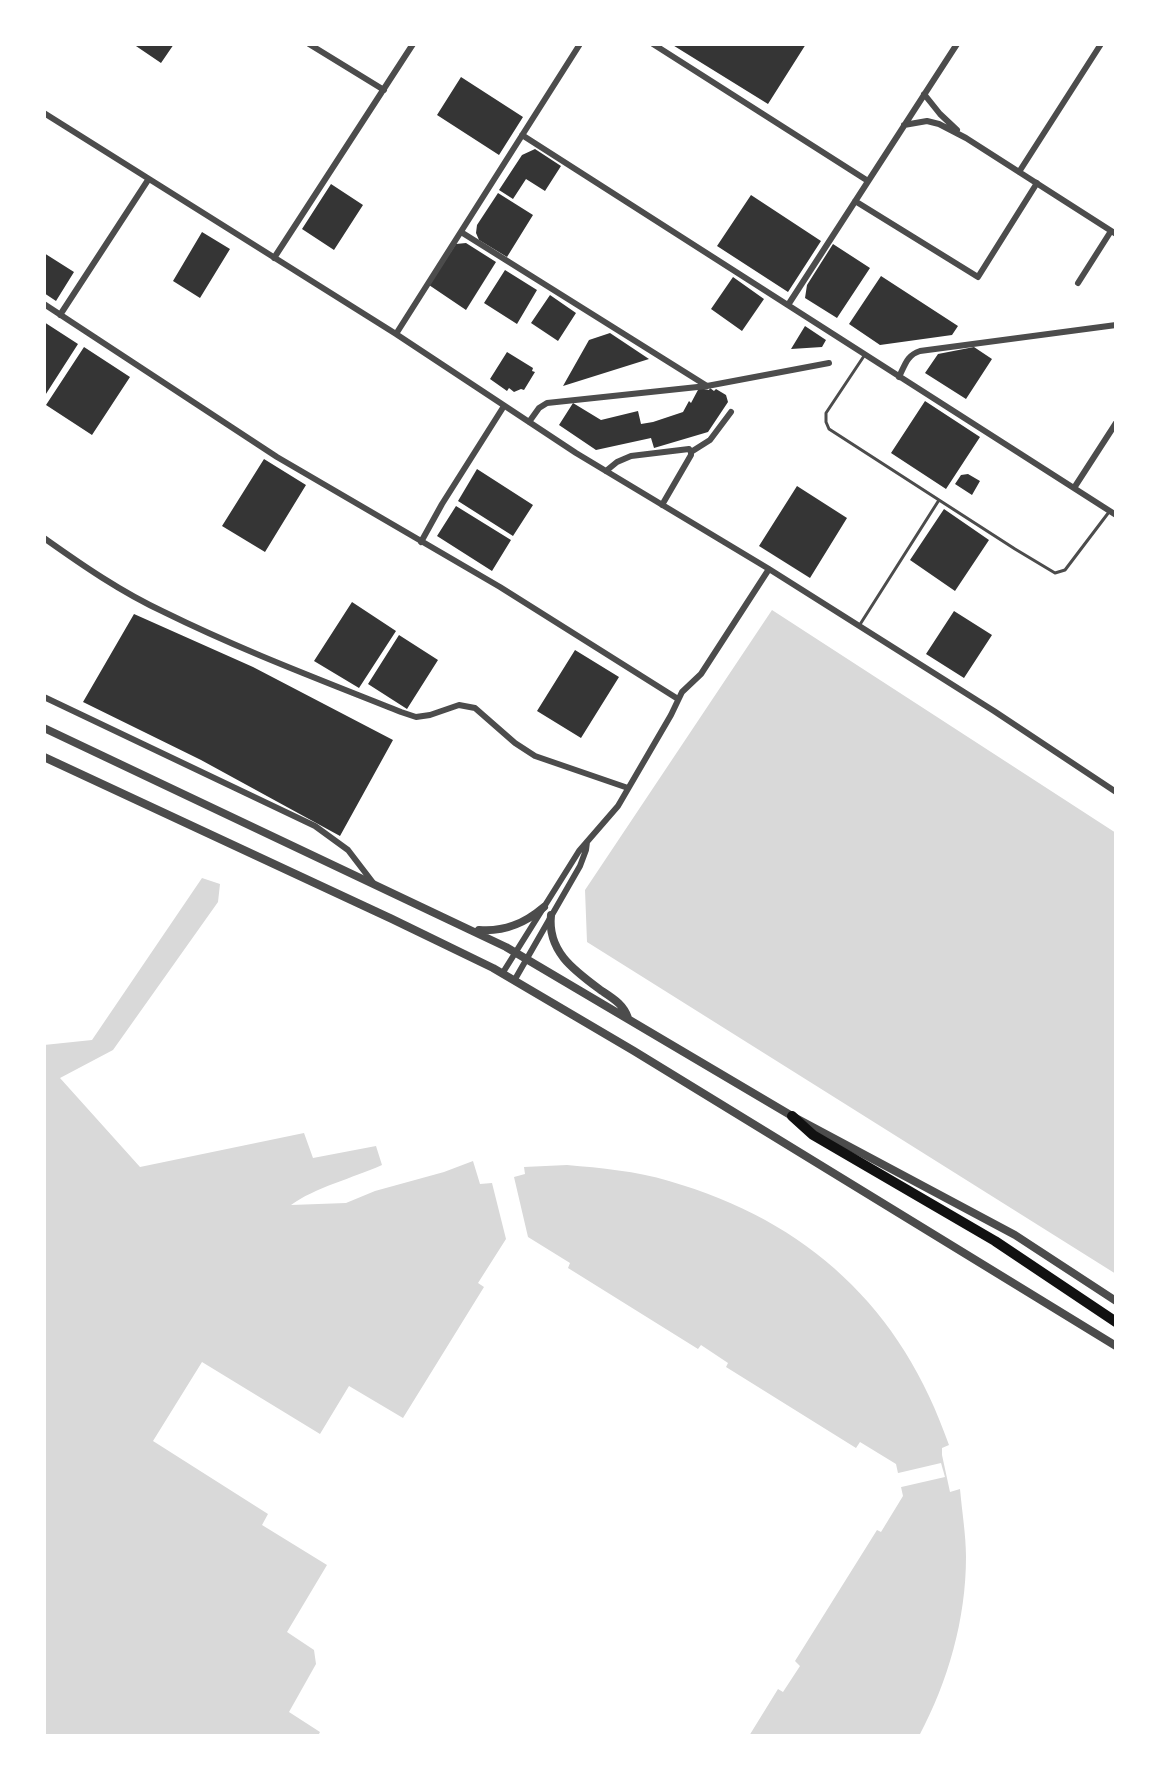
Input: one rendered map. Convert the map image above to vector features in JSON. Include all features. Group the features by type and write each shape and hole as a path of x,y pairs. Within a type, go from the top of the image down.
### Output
{"main road":[{"path":"792,1116 813,1135 995,1241 1116,1322"}],"street":[{"path":"309,44 384,90"},
{"path":"274,258 413,44"},
{"path":"396,334 580,44"},
{"path":"653,44 868,181"},
{"path":"788,305 957,44"},
{"path":"1019,172 1101,44"},
{"path":"924,94 966,138"},
{"path":"44,113 396,334 606,471 769,569 994,711 1116,792"},
{"path":"904,125 927,121 939,124 966,138 1113,233 1078,283"},
{"path":"522,135 1113,513"},
{"path":"60,315 148,180"},
{"path":"855,201 978,277 1037,183"},
{"path":"461,232 707,386"},
{"path":"44,304 277,457 500,587 678,699"},
{"path":"899,377 912,354 920,351 1116,325"},
{"path":"529,422 547,403 707,386 829,363"},
{"path":"421,542 504,406"},
{"path":"662,505 691,452 716,433 731,412"},
{"path":"1074,488 1116,423"},
{"path":"606,471 631,456 687,448 691,452"},
{"path":"44,538 93,572 162,612 291,668 416,717 459,705 475,708 535,756 628,788"},
{"path":"502,974 579,851 618,806 682,692 701,674 769,569"},
{"path":"44,697 315,826 348,850 374,884"},
{"path":"44,728 516,953 792,1116 1015,1235 1116,1301"},
{"path":"44,757 392,919 502,974 674,1075 1116,1346"},
{"path":"514,981 580,866 587,842"},
{"path":"472,930 512,927 544,907"},
{"path":"551,915 551,931 560,954 578,972 617,1001 629,1019"}],"lane":[{"path":"865,355 826,413 829,429 1015,549 1055,573 1065,570 1113,513"},
{"path":"859,626 939,500"}],"shaded area":[{"path":"772,610 1116,833 1116,1274 587,942 585,890"},
{"path":"202,878 220,884 218,902 113,1050 60,1078 140,1167 304,1133 313,1158 376,1146 382,1165 322,1188 291,1205 346,1203 473,1161 480,1184 492,1183 506,1239 478,1283 484,1287 403,1418 349,1386 320,1434 202,1362 153,1441 268,1514 262,1525 327,1565 287,1632 314,1650 316,1664 289,1712 320,1732 318,1736 44,1736 44,1045 92,1040"},
{"path":"567,1165 631,1172 669,1181 719,1198 765,1220 806,1246 844,1277 876,1312 905,1352 929,1396 949,1445 942,1448 942,1455 950,1492 960,1489 966,1549 959,1627 939,1694 919,1736 749,1736 778,1689 783,1692 800,1666 795,1661 877,1530 881,1532 903,1496 896,1464 860,1442 856,1448 726,1367 728,1363 701,1345 698,1349 568,1268 570,1263 528,1237 514,1177 525,1174 524,1167"}],"pier":[{"path":"941,1463 945,1477 897,1488 894,1474"}],"building":[{"path":"133,44 174,44 161,63"},
{"path":"671,44 806,44 768,104"},
{"path":"461,77 523,117 499,155 437,115"},
{"path":"535,149 561,166 545,191 526,179 513,199 499,190 522,155"},
{"path":"331,184 363,205 334,250 302,229"},
{"path":"498,193 533,215 507,257 479,240 476,233 477,225"},
{"path":"751,195 821,241 788,292 717,246"},
{"path":"202,232 230,249 200,298 173,281"},
{"path":"466,243 496,262 466,310 429,285 456,244"},
{"path":"833,244 870,268 837,318 805,298 807,285"},
{"path":"44,253 74,272 56,301 44,293"},
{"path":"505,270 537,290 517,324 484,303"},
{"path":"881,276 958,326 952,335 880,345 849,324"},
{"path":"733,277 764,299 742,331 711,309"},
{"path":"550,295 576,313 558,341 531,323"},
{"path":"44,322 78,344 44,397"},
{"path":"805,326 826,340 822,347 791,349"},
{"path":"610,333 649,359 563,386 589,340"},
{"path":"84,347 130,377 92,435 46,405"},
{"path":"974,347 992,359 966,399 925,373 938,354"},
{"path":"507,352 535,372 524,390 514,392 509,388 507,391 490,379"},
{"path":"699,388 716,389 726,395 728,402 708,432 654,448 651,438 596,450 559,425 573,403 601,420 638,411 641,424 653,422 683,412"},
{"path":"925,401 980,437 946,489 891,453"},
{"path":"264,459 306,485 265,552 222,526"},
{"path":"477,469 533,505 513,536 458,501"},
{"path":"968,474 980,481 972,495 955,484 961,475"},
{"path":"797,486 847,518 810,578 759,546"},
{"path":"456,506 511,540 492,571 437,536"},
{"path":"944,509 989,540 955,591 910,560"},
{"path":"352,602 396,631 359,688 314,661"},
{"path":"954,611 992,635 964,678 926,654"},
{"path":"134,614 253,667 393,740 340,836 201,760 83,702"},
{"path":"399,635 438,660 407,709 368,684"},
{"path":"575,650 619,677 581,738 537,711"}]}
